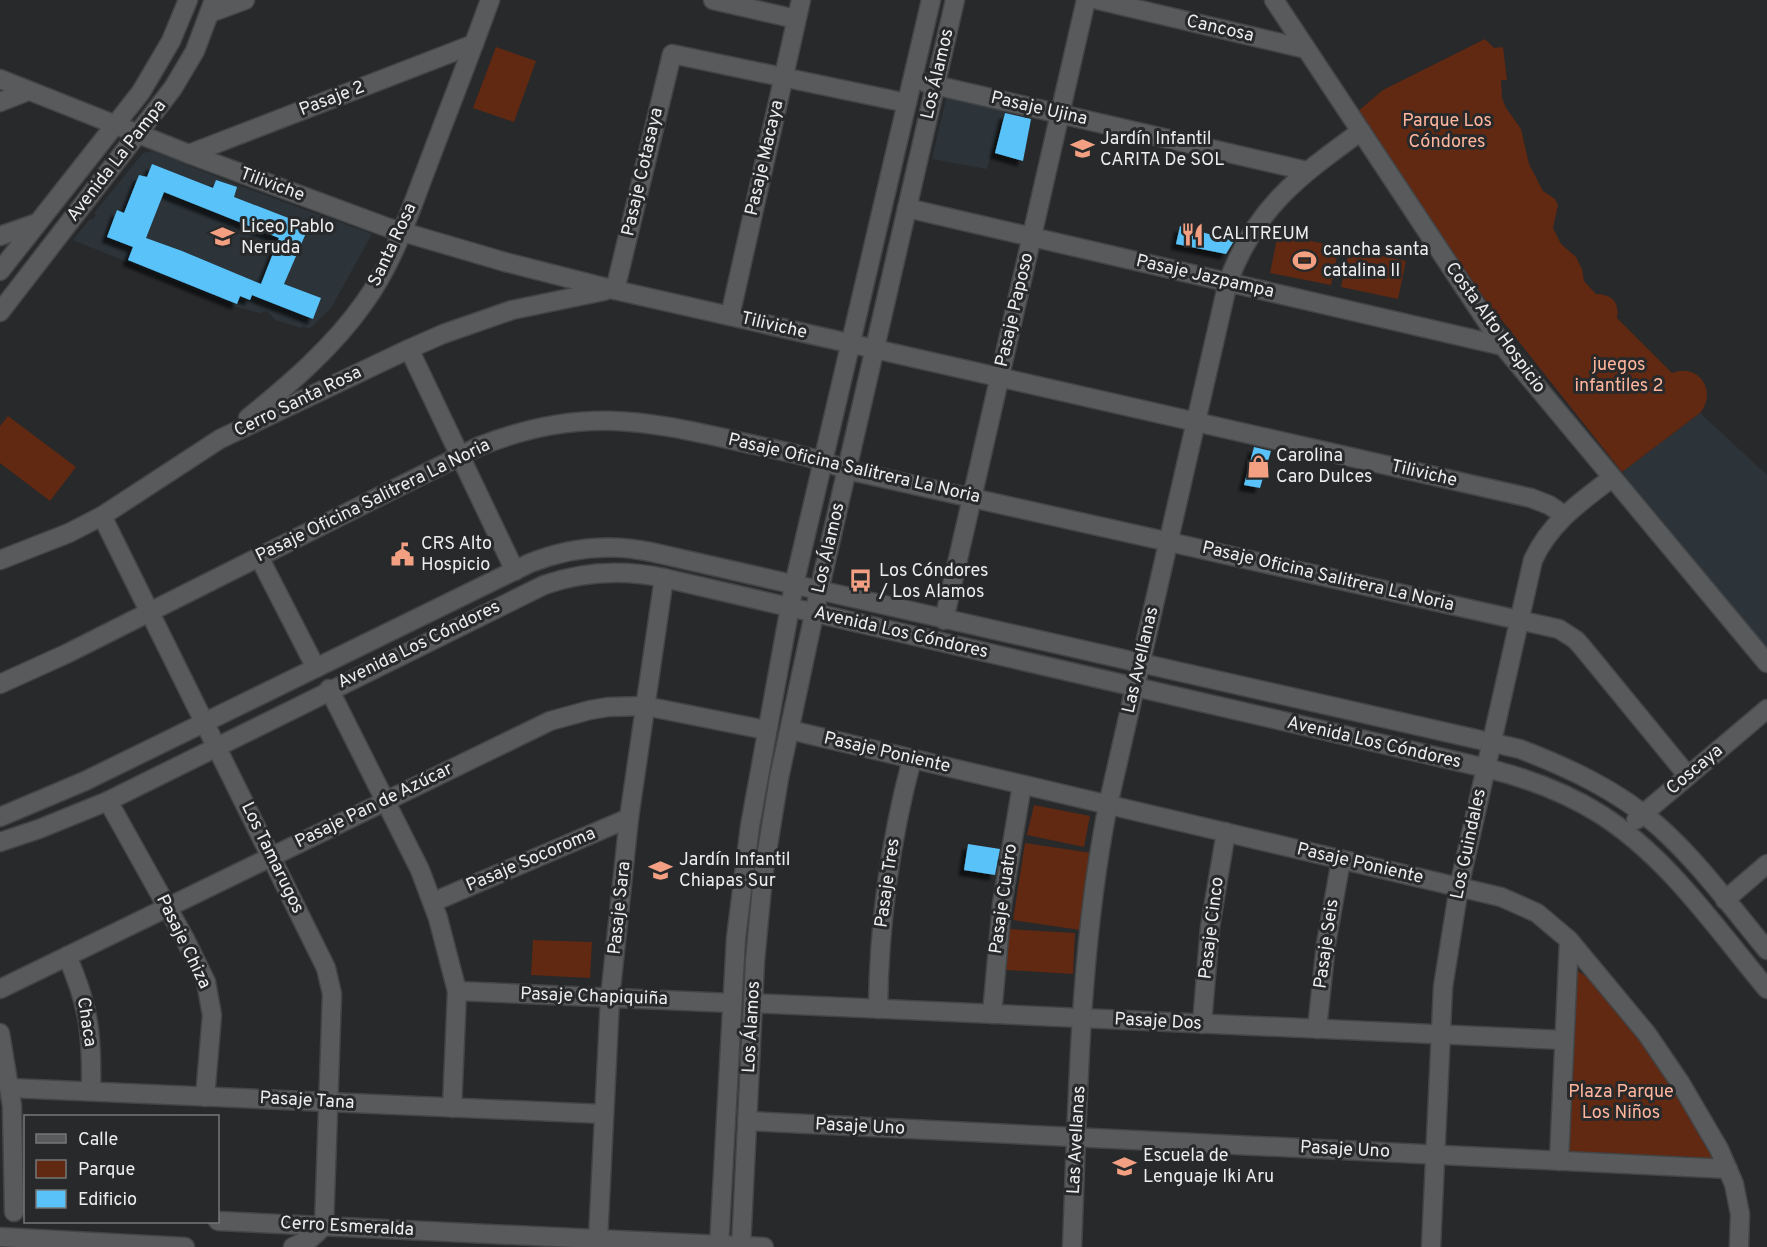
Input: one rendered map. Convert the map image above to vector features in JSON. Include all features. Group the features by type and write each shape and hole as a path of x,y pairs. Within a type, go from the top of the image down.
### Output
{"street":[{"name":"Avenida La Pampa","path":"0,271 141,92 171,41 188,0"},
{"path":"212,7 245,0"},
{"name":"Santa Rosa","path":"220,439 277,394 338,336 379,280 402,232 490,0"},
{"path":"713,0 796,19"},
{"name":"Pasaje Macaya","path":"730,316 801,0"},
{"name":"Los Álamos","path":"719,1246 732,1003 743,874 766,729 794,585 931,0"},
{"name":"Los Álamos","path":"741,1246 757,929 774,807 819,591 955,0"},
{"name":"Pasaje Paposo","path":"944,620 1086,0"},
{"name":"Cancosa","path":"1098,0 1306,49"},
{"name":"Costa Alto Hospicio","path":"1274,0 1503,346 1767,663"},
{"name":"Avenida La Pampa","path":"0,312 161,106 185,69 212,7"},
{"name":"Pasaje 2","path":"189,154 474,44"},
{"name":"Pasaje Cotasaya","path":"615,290 672,54 784,76"},
{"path":"784,76 907,103"},
{"name":"Tiliviche","path":"0,79 189,154 402,232 516,265 615,290 1531,498 1549,505 1564,515"},
{"name":"Pasaje Ujina","path":"912,80 1307,171"},
{"path":"0,102 28,91"},
{"name":"Las Avellanas","path":"1072,1247 1089,916 1108,805 1228,282 1240,253 1257,224 1288,187 1361,131"},
{"name":"Pasaje Jazpampa","path":"907,208 1503,346"},
{"path":"0,236 37,224"},
{"name":"Cerro Santa Rosa","path":"0,560 60,537 102,516 220,439 442,334 512,310 615,290"},
{"path":"409,349 515,571"},
{"name":"Pasaje Oficina Salitrera La Noria","path":"0,684 32,671 460,455 499,439 542,426 567,422 614,420 666,425 823,460 848,470 1558,629 1576,640 1688,776"},
{"name":"Los Guindales","path":"1431,1247 1443,987 1459,887 1519,619 1533,560 1547,534 1564,515 1612,478"},
{"name":"Los Tamarugos","path":"102,516 320,955 330,981 332,1000 324,1227"},
{"name":"Avenida Los Cóndores","path":"0,817 53,796 538,560 580,548 616,547 642,550 1520,749 1575,772 1622,798 1644,814 1676,843 1767,950"},
{"path":"259,557 316,668"},
{"name":"Avenida Los Cóndores","path":"0,842 108,801 329,689 528,592 561,579 595,572 631,572 1486,768 1552,788 1601,815 1624,831 1668,872 1767,989"},
{"name":"Pasaje Sara","path":"598,1239 610,998 629,818 664,578"},
{"path":"329,689 420,870 433,902 457,991 452,1108"},
{"name":"Pasaje Pan de Azúcar","path":"0,989 550,721 608,707 645,706 766,729"},
{"name":"Coscaya","path":"1624,831 1767,709"},
{"name":"Pasaje Poniente","path":"790,730 1501,897 1526,907 1549,921 1569,940 1665,1059 1693,1102 1728,1169 1738,1200 1739,1247"},
{"name":"Pasaje Tres","path":"878,1009 885,888 901,801 912,759"},
{"name":"Pasaje Cuatro","path":"992,1014 1002,904 1022,785"},
{"name":"Pasaje Chiza","path":"108,801 199,967 210,997 212,1015 205,1097"},
{"name":"Pasaje Socoroma","path":"433,902 629,818"},
{"name":"Pasaje Cinco","path":"1202,1024 1210,927 1226,832"},
{"name":"Pasaje Seis","path":"1317,1029 1326,944 1341,860"},
{"path":"1725,900 1767,864"},
{"path":"1559,1161 1569,940"},
{"name":"Chaca","path":"67,956 81,990 89,1022 91,1091"},
{"name":"Pasaje Chapiquiña","path":"457,991 732,1003"},
{"name":"Pasaje Dos","path":"753,1003 1564,1040"},
{"path":"0,1033 10,1088 13,1212"},
{"name":"Pasaje Tana","path":"10,1088 604,1114"},
{"name":"Pasaje Uno","path":"747,1121 1728,1169"},
{"name":"Cerro Esmeralda","path":"219,1221 324,1227 387,1238 598,1239 622,1244 764,1247"},
{"path":"294,1247 310,1239 324,1227"},
{"path":"0,1237 185,1247"}],"shaded area":[{"path":"947,95 1005,110 987,169 932,159"},
{"name":"Liceo Pablo Neruda","path":"152,151 372,234 331,308 309,329 303,326 301,328 275,320 267,311 260,313 237,307 73,240 90,219 92,220 96,215 94,213 143,153"},
{"path":"1700,413 1767,475 1767,648 1622,472"}],"green space":[{"name":"Parque Los Cóndores","path":"1485,39 1494,48 1503,47 1507,80 1501,80 1502,98 1506,108 1521,129 1529,164 1543,191 1555,199 1558,205 1553,228 1561,244 1576,257 1582,269 1584,281 1596,294 1610,297 1616,303 1617,318 1672,373 1682,371 1697,375 1706,388 1705,405 1700,413 1622,472 1485,299 1357,112 1383,90"},
{"path":"496,47 536,61 514,122 473,108"},
{"name":"cancha santa catalina II","path":"1278,234 1339,247 1331,285 1270,273"},
{"path":"1349,249 1406,261 1398,299 1341,287"},
{"path":"8,416 76,467 50,501 0,463 0,426"},
{"path":"1034,805 1090,816 1084,847 1027,835"},
{"path":"1025,843 1092,853 1080,930 1013,920"},
{"path":"1009,929 1075,933 1073,974 1006,970"},
{"path":"533,940 592,942 590,978 531,975"},
{"name":"Plaza Parque Los Niños","path":"1578,971 1590,979 1634,1028 1694,1115 1714,1161 1567,1153"}],"building":[{"path":"1005,113 1031,119 1023,161 995,153"},
{"path":"152,164 213,188 216,180 237,187 234,197 309,226 284,284 321,298 313,319 252,295 250,300 240,296 237,304 128,260 133,247 107,237 117,210 124,213 139,175 147,177","holes":["164,192 279,238 261,284 146,238"]},
{"name":"CALITREUM","path":"1180,226 1234,241 1226,254 1176,244"},
{"name":"Carolina Caro Dulces","path":"1254,447 1271,451 1260,488 1244,485"},
{"path":"968,844 1000,849 995,875 964,870"}],"place":[{"name":"Jardín Infantil CARITA De SOL","path":"1082,149"},
{"name":"CALITREUM","path":"1193,234"},
{"name":"Liceo Pablo Neruda","path":"223,237"},
{"name":"cancha santa catalina II","path":"1305,260"},
{"name":"Carolina Caro Dulces","path":"1258,466"},
{"name":"CRS Alto Hospicio","path":"403,554"},
{"name":"Los Cóndores / Los Alamos","path":"861,581"},
{"name":"Jardín Infantil Chiapas Sur","path":"661,870"},
{"name":"Escuela de Lenguaje Iki Aru","path":"1125,1166"}],"park label":[{"name":"juegos infantiles 2","path":"1619,376"}]}
